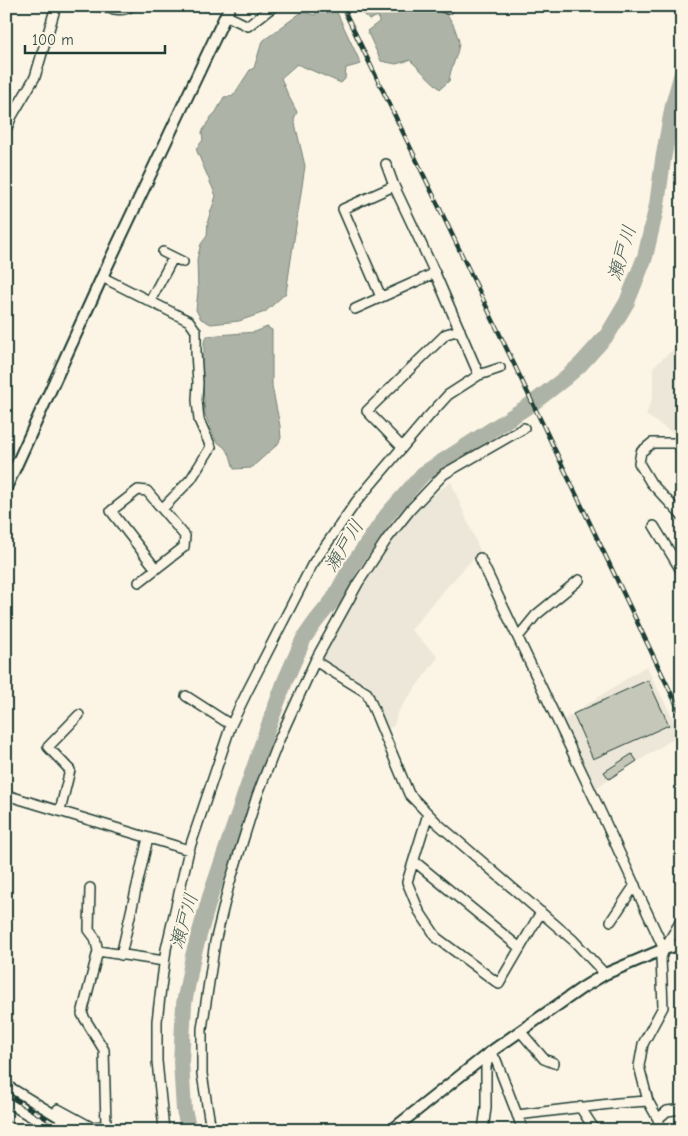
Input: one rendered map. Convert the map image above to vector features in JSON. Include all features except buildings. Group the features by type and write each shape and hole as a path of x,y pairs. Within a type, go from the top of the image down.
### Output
{"street":[{"path":"6,130 9,113 35,77 56,6"},
{"path":"99,6 123,10 129,9 131,6"},
{"path":"6,488 102,277 228,11 248,26 274,6"},
{"path":"386,164 394,186 435,273 479,376"},
{"path":"381,297 342,209 394,186"},
{"path":"163,252 183,262"},
{"path":"150,301 173,258"},
{"path":"355,309 435,273"},
{"path":"102,277 189,321 196,331 199,420 211,446 191,479 162,509"},
{"path":"402,447 367,411 446,334 460,330"},
{"path":"164,1130 157,1053 158,1013 164,961 189,850 231,726 312,565 356,502 448,395 479,376 500,368"},
{"path":"211,1130 202,1074 202,1029 215,942 229,885 257,796 278,742 315,661 358,583 387,539 410,510 444,474 524,428"},
{"path":"682,449 676,442 652,442 640,452 639,463 651,484 682,516"},
{"path":"139,582 156,569 184,547 185,536 147,491 138,490 112,511 156,569"},
{"path":"654,526 682,572"},
{"path":"480,558 664,949"},
{"path":"518,637 536,615 579,580"},
{"path":"315,661 367,693 409,794 437,823 573,940 604,974"},
{"path":"186,696 231,726"},
{"path":"60,811 70,770 48,747 79,715"},
{"path":"6,795 189,850"},
{"path":"428,814 407,882 419,911 437,938 500,984 541,912"},
{"path":"121,955 148,838"},
{"path":"414,861 520,948"},
{"path":"611,921 635,885"},
{"path":"58,1109 91,1127 107,1128 104,1050 82,1014 98,951 95,938 89,930 90,888"},
{"path":"661,1130 658,1119 648,1101 639,1066 643,1044 663,1006 661,958 664,949 682,919"},
{"path":"392,1130 489,1053 562,1001 604,974 664,949 682,944"},
{"path":"98,951 164,961"},
{"path":"520,1031 544,1060 554,1063"},
{"path":"489,1053 496,1060 523,1130"},
{"path":"483,1130 486,1108 486,1067 489,1053"},
{"path":"6,1085 80,1130"},
{"path":"517,1115 648,1101"},
{"path":"580,1107 594,1130"},
{"path":"658,1119 667,1110 682,1109"},
{"path":"6,1114 33,1130"}],"shaded area":[{"path":"320,6 334,6 361,64 346,68 345,79 341,83 297,64 281,78 297,112 294,119 305,166 286,293 265,312 239,321 211,324 201,319 196,310 198,291 197,259 201,244 207,236 208,220 216,196 196,149 203,140 202,132 224,97 233,96 250,70 254,68 264,40 302,12 315,15"},
{"path":"364,6 396,6 398,8 425,6 447,15 452,22 459,43 449,81 440,89 410,60 396,64 381,61 367,31 379,22 378,16 369,20 362,13"},
{"path":"267,327 272,330 272,386 281,438 278,444 251,468 234,469 230,455 216,441 205,415 201,353 204,352 204,342 207,336 255,332"},
{"path":"682,342 682,439 646,415 653,396 653,367"},
{"path":"451,482 480,551 429,607 411,630 438,657 397,713 394,726 388,728 377,701 365,687 322,658 359,587 408,520 433,495"},
{"path":"646,666 681,734 596,788 563,720"}],"waterway":[{"name":"瀬戸川","path":"189,1130 184,1110 181,1062 184,1004 193,956 210,897 266,733 285,681 304,638 333,600 351,567 387,515 423,474 533,403 580,365 608,334 627,302 645,257 657,205 673,105 682,73"}],"railway":[{"path":"342,6 682,716"},
{"path":"6,1094 65,1130"}]}
